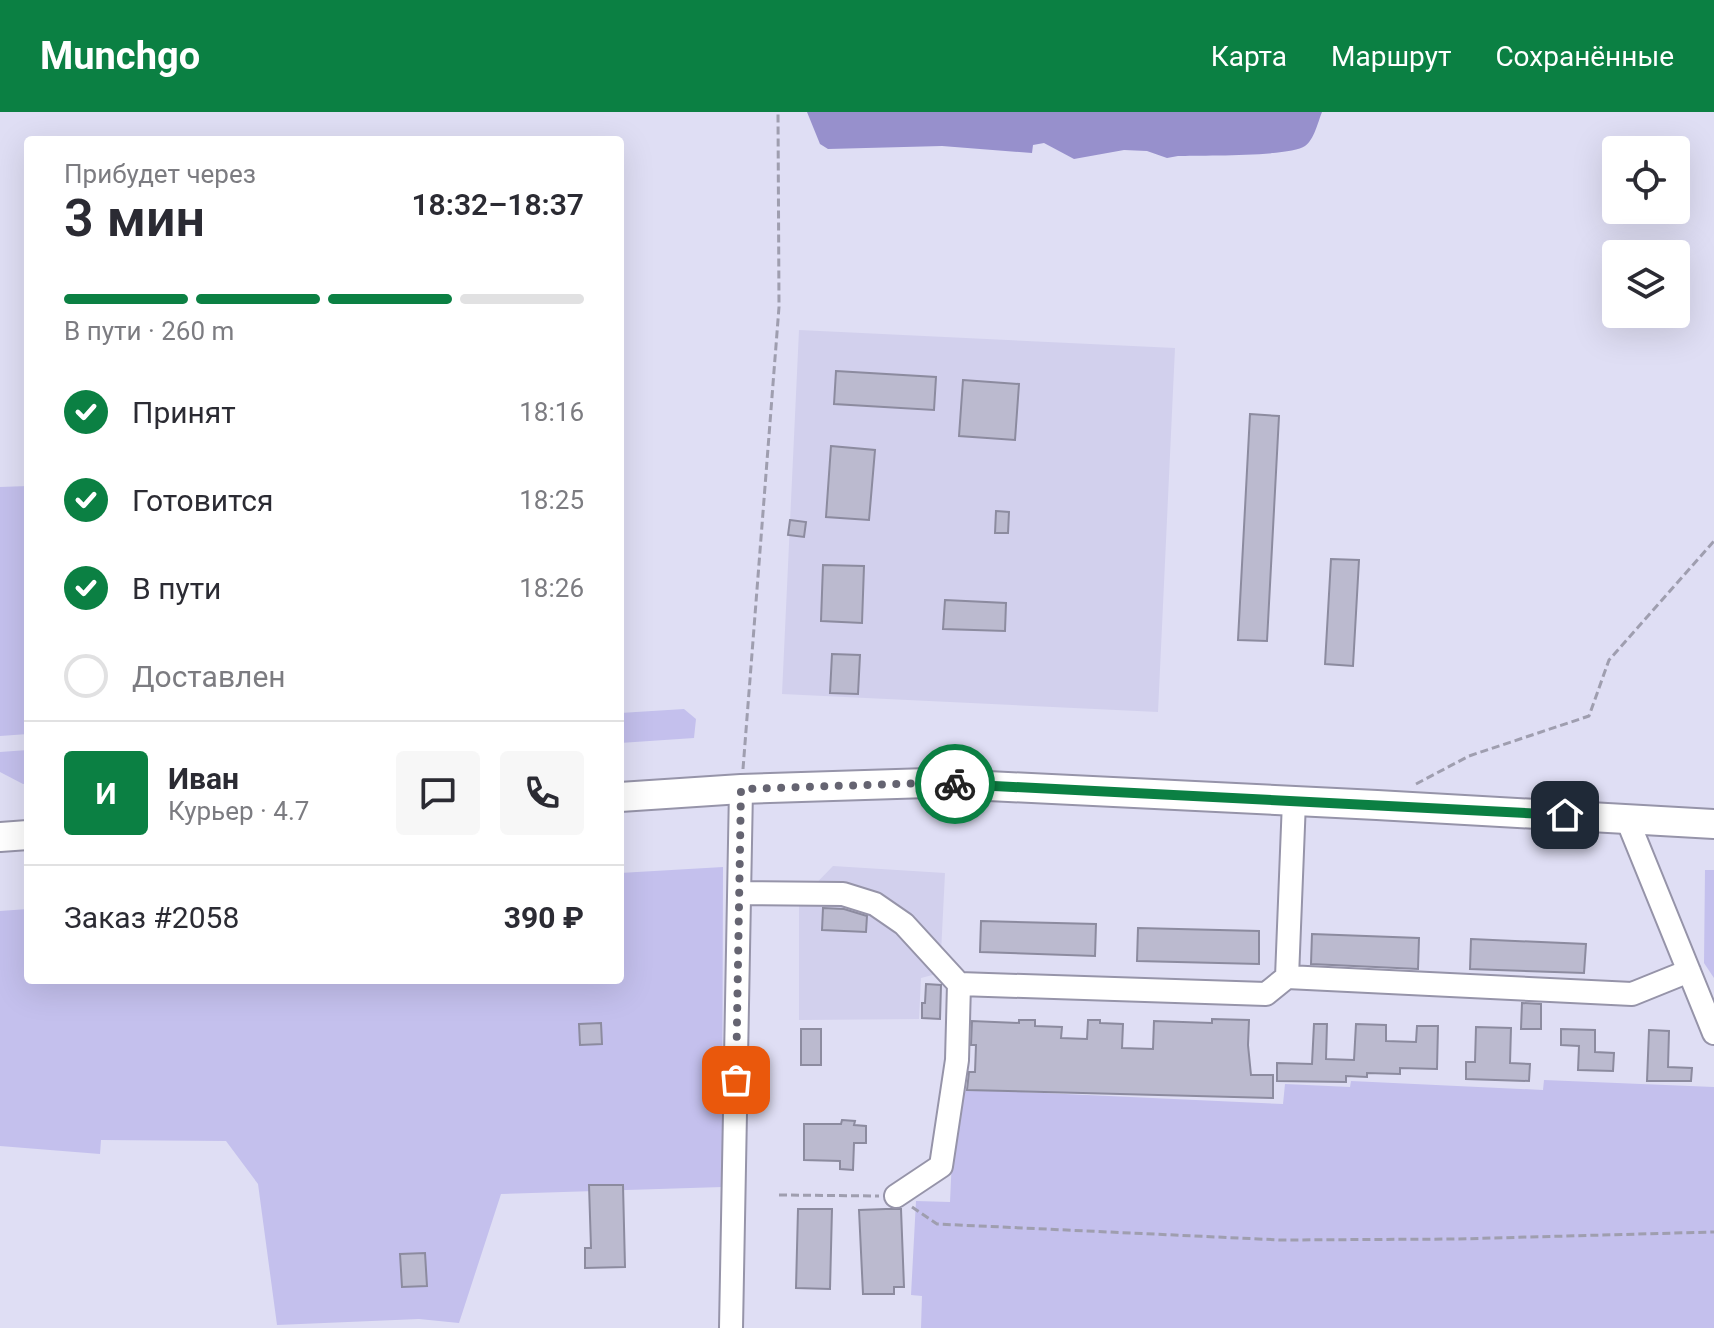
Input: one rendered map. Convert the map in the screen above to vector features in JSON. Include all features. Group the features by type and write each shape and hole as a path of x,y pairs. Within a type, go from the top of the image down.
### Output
{"main road":[{"path":"624,797 741,789 928,783 1714,824"},
{"path":"0,837 24,835"}],"street":[{"path":"731,1328 741,789"},
{"path":"1287,977 1294,801"},
{"path":"1627,819 1714,1033"},
{"path":"740,893 843,894 875,904 904,924 959,984 957,1060 941,1166 896,1196"},
{"path":"959,984 1266,994 1287,977 1632,994 1689,971"}],"path":[{"path":"741,789 779,307 778,112"},
{"path":"1417,784 1469,756 1589,716 1609,660 1714,541"},
{"path":"779,1195 896,1196 937,1224 1281,1240 1714,1232"}],"shaded area":[{"path":"807,112 1322,112 1311,140 1296,150 1167,158 1147,151 1124,150 1074,159 1044,143 1033,145 1032,153 942,146 828,149 820,144"},
{"path":"799,330 1175,348 1158,712 782,694"},
{"path":"24,486 24,734 0,736 0,487"},
{"path":"684,709 696,719 694,738 624,743 624,713"},
{"path":"24,750 24,784 0,772 0,752"},
{"path":"833,866 945,873 940,973 921,978 919,1019 799,1020 799,901"},
{"path":"723,867 722,1187 501,1194 459,1323 419,1319 277,1325 258,1184 226,1141 101,1140 100,1154 0,1146 0,911 24,909 24,984 624,984 624,873"},
{"path":"1705,870 1714,870 1714,978 1704,963"},
{"path":"1544,1080 1714,1087 1714,1328 921,1328 922,1296 911,1295 916,1201 950,1202 955,1089 1283,1104 1285,1084 1350,1087 1351,1081 1543,1090"}],"building":[{"path":"836,371 936,377 934,410 834,404"},
{"path":"963,380 1019,384 1015,440 959,436"},
{"path":"1250,414 1279,416 1267,641 1238,640"},
{"path":"831,446 875,450 869,520 826,517"},
{"path":"996,511 1009,512 1008,533 995,533"},
{"path":"790,520 806,522 804,537 788,535"},
{"path":"1331,559 1359,560 1353,666 1325,664"},
{"path":"823,565 864,566 862,623 821,621"},
{"path":"945,600 1006,603 1005,631 943,629"},
{"path":"832,654 860,655 858,694 830,693"},
{"path":"823,908 844,909 867,916 866,932 822,930"},
{"path":"981,921 1096,924 1095,956 980,952"},
{"path":"1138,928 1259,931 1259,964 1137,961"},
{"path":"1312,934 1419,938 1418,969 1311,964"},
{"path":"1471,939 1586,944 1584,973 1470,969"},
{"path":"926,984 941,985 940,1019 922,1018"},
{"path":"1522,1003 1541,1004 1541,1029 1521,1029"},
{"path":"1212,1019 1249,1020 1251,1075 1273,1075 1273,1098 967,1090 969,1072 975,1072 976,1045 971,1045 972,1021 1019,1023 1019,1020 1035,1020 1035,1026 1062,1027 1061,1038 1087,1039 1088,1020 1100,1020 1100,1023 1123,1024 1122,1048 1153,1049 1154,1021 1212,1023"},
{"path":"601,1023 602,1044 580,1045 579,1024"},
{"path":"1314,1024 1327,1024 1326,1059 1354,1060 1356,1024 1386,1025 1386,1041 1416,1042 1417,1026 1438,1026 1437,1069 1400,1068 1400,1074 1346,1076 1346,1082 1277,1081 1277,1063 1312,1064"},
{"path":"1476,1027 1511,1028 1510,1063 1530,1064 1529,1081 1466,1079 1466,1062 1475,1062"},
{"path":"801,1029 821,1029 821,1065 801,1065"},
{"path":"1561,1029 1595,1030 1595,1052 1614,1053 1613,1071 1578,1070 1579,1046 1561,1045"},
{"path":"1649,1030 1669,1031 1668,1067 1692,1068 1691,1081 1647,1081"},
{"path":"842,1120 866,1126 866,1143 854,1143 853,1170 840,1169 840,1161 804,1160 804,1124 841,1124"},
{"path":"589,1185 623,1185 625,1267 585,1268 585,1248 591,1248"},
{"path":"798,1209 832,1209 830,1289 796,1288"},
{"path":"901,1209 904,1287 894,1287 894,1294 863,1294 859,1210"},
{"path":"425,1253 427,1286 402,1287 400,1254"}],"way so far":[{"path":"736,1080 741,789 955,784"}],"route":[{"path":"955,784 1565,815"}]}
